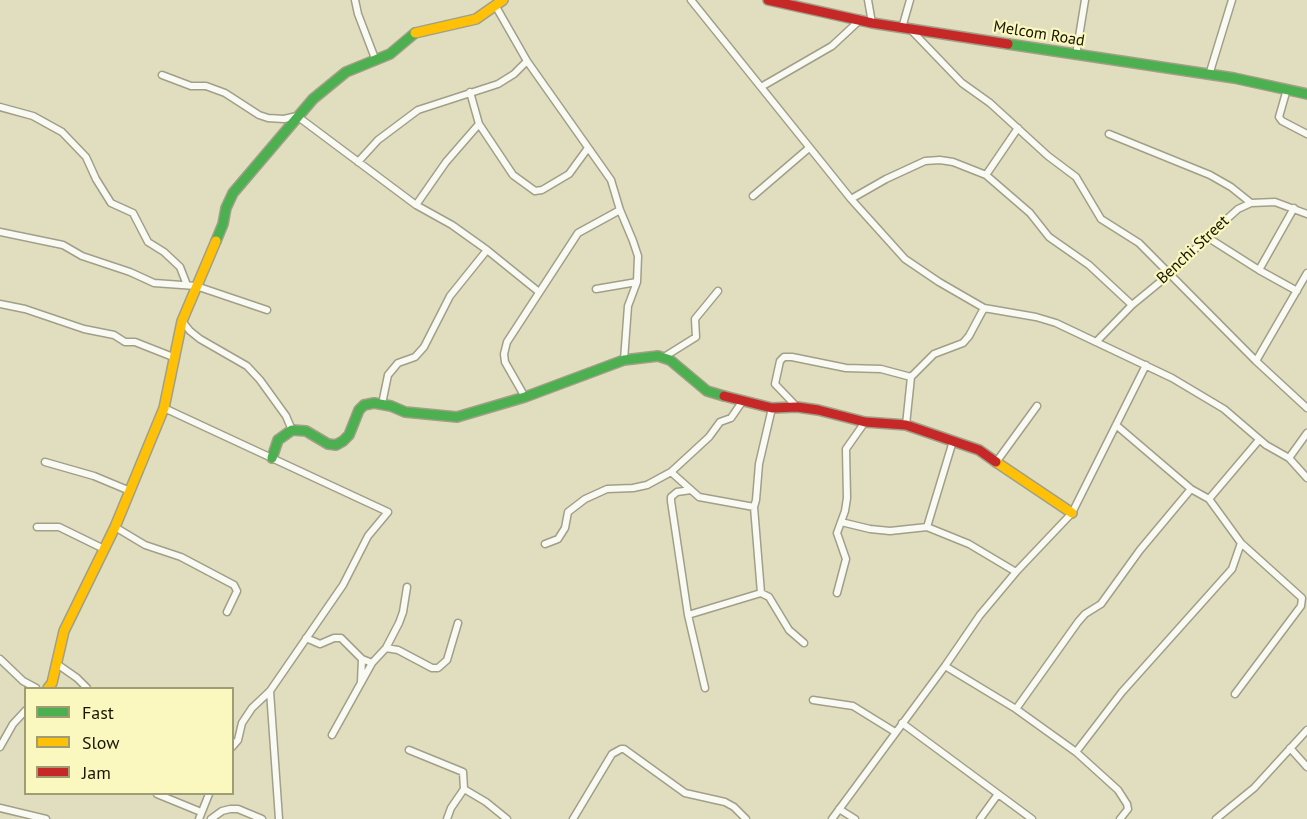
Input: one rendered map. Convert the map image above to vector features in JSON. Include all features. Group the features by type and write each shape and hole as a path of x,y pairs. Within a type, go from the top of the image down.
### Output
{"street":[{"path":"355,0 376,61"},
{"path":"691,0 851,199 905,259 984,308 1045,320 1146,366 1212,401 1259,440 1289,458 1307,478"},
{"name":"Melcom Road","path":"768,0 872,23 1209,75 1307,94"},
{"path":"868,0 872,23"},
{"path":"910,0 906,28 962,83 990,103 1076,177 1101,219 1139,243 1256,361 1307,408"},
{"path":"1076,55 1085,0"},
{"path":"1209,75 1232,0"},
{"path":"49,687 52,683 64,631 115,527 164,408 173,357 191,286 223,224 226,208 233,193 297,116 313,99 346,72 390,54 416,33 476,19 499,3 527,61 611,180 638,256 636,282 628,306 624,360"},
{"path":"760,87 832,46 861,19"},
{"path":"358,162 378,140 418,110 498,84 514,74 527,61"},
{"path":"162,75 191,86 206,86 225,93 259,115 268,118 284,119 297,116"},
{"path":"1287,89 1278,115 1280,119 1307,134"},
{"path":"470,92 479,124 513,175 535,191 542,190 569,174 588,148"},
{"path":"0,107 33,116 62,132 86,157 111,203 133,213 148,242 174,260 191,286"},
{"path":"297,116 416,205 452,225 487,250 539,292"},
{"path":"416,205 446,162 479,124"},
{"path":"986,176 1017,128"},
{"path":"1109,134 1210,175 1231,187 1251,203 1275,202 1307,214"},
{"path":"753,196 809,148"},
{"path":"851,199 886,179 925,161 946,160 986,176 1030,213 1055,242 1089,265 1132,305"},
{"name":"Benchi Street","path":"1096,342 1132,305 1171,273 1229,216 1251,203"},
{"path":"1258,270 1294,208"},
{"path":"525,397 505,362 504,348 578,233 620,210"},
{"path":"0,232 63,245 82,256 130,272 154,283 191,286 267,310"},
{"path":"1207,237 1258,270 1297,291"},
{"path":"382,404 388,375 398,363 415,357 424,347 450,296 487,250"},
{"path":"1256,361 1307,273"},
{"path":"596,289 636,282"},
{"path":"272,458 278,440 292,430 306,431 328,444 336,445 349,435 359,410 364,405 382,404 405,412 457,417 525,397 624,360 664,357 696,337 695,319 718,291"},
{"path":"0,304 25,309 84,329 114,335 125,342 135,342 173,357"},
{"path":"906,425 911,377 934,354 963,343 984,308"},
{"path":"182,321 200,339 247,366 286,416 292,430"},
{"path":"664,357 707,391 742,402 772,408 797,407 842,415 865,422 906,425 979,450 1072,513"},
{"path":"797,407 775,384 780,362 784,357 846,368 881,369 911,377"},
{"path":"832,819 980,615 1016,572 1072,513 1146,366"},
{"path":"545,544 558,538 565,528 565,516 585,499 607,489 648,485 671,472 710,437 720,422 731,417 742,402"},
{"path":"997,461 1037,406"},
{"path":"164,408 388,512 368,536 343,585 306,639 270,691 252,708 242,723 238,740 234,745"},
{"path":"761,593 754,507 759,464 772,408"},
{"path":"837,593 846,559 837,533 847,498 846,449 852,437 865,422"},
{"path":"1116,425 1191,489 1209,499 1241,543 1303,600 1301,606 1235,694"},
{"path":"1289,458 1307,433"},
{"path":"1209,499 1259,440"},
{"path":"927,527 953,441"},
{"path":"45,462 94,476 130,491"},
{"path":"671,472 699,497 754,507"},
{"path":"1016,709 1078,622 1085,614 1101,604 1140,550 1191,489"},
{"path":"691,490 677,492 671,497 671,501 688,615 705,688"},
{"path":"841,522 890,531 927,527 969,544 1016,572"},
{"path":"37,527 59,527 104,549"},
{"path":"115,527 145,545 181,557 234,585 237,591 227,612"},
{"path":"1076,752 1122,692 1232,569 1241,543"},
{"path":"332,735 372,663 386,648 403,612 407,587"},
{"path":"688,615 761,593 769,597 789,630 804,643"},
{"path":"386,648 398,650 438,669 447,660 458,623"},
{"path":"306,639 321,644 334,638 341,638 362,659 372,663"},
{"path":"0,658 23,681 34,687"},
{"path":"361,683 362,659"},
{"path":"57,664 86,687"},
{"path":"945,666 1016,709 1076,752 1118,790 1128,809 1120,819"},
{"path":"270,691 279,819"},
{"path":"813,700 853,706 895,732"},
{"path":"0,747 24,712"},
{"path":"902,723 1032,819"},
{"path":"1216,819 1254,788 1307,730"},
{"path":"1290,748 1307,767"},
{"path":"573,819 612,754 624,749 686,793 725,802 746,819"},
{"path":"409,750 463,772 464,789 451,808 447,819"},
{"path":"464,789 486,802 507,819"},
{"path":"980,819 998,794"},
{"path":"159,795 200,816 209,795"},
{"path":"0,808 46,819"},
{"path":"211,819 222,811 238,809 262,819"},
{"path":"839,809 855,819"}],"traffic: fast":[{"path":"216,241 233,193 313,99 346,72 390,54 415,33"},
{"path":"1008,44 1234,78 1307,94"},
{"path":"272,458 278,440 292,430 306,431 328,444 336,445 343,441 349,435 359,410 364,405 374,403 391,406 405,412 457,417 525,397 624,360 658,356 670,360 707,391 724,396"}],"traffic: slow":[{"path":"415,33 476,19 503,0"},
{"path":"49,687 52,683 64,631 115,527 164,408 182,321 216,241"},
{"path":"996,462 1072,513"}],"traffic: jam":[{"path":"768,0 872,23 1008,44"},
{"path":"724,396 772,408 797,407 865,422 906,425 979,450 996,462"}]}
